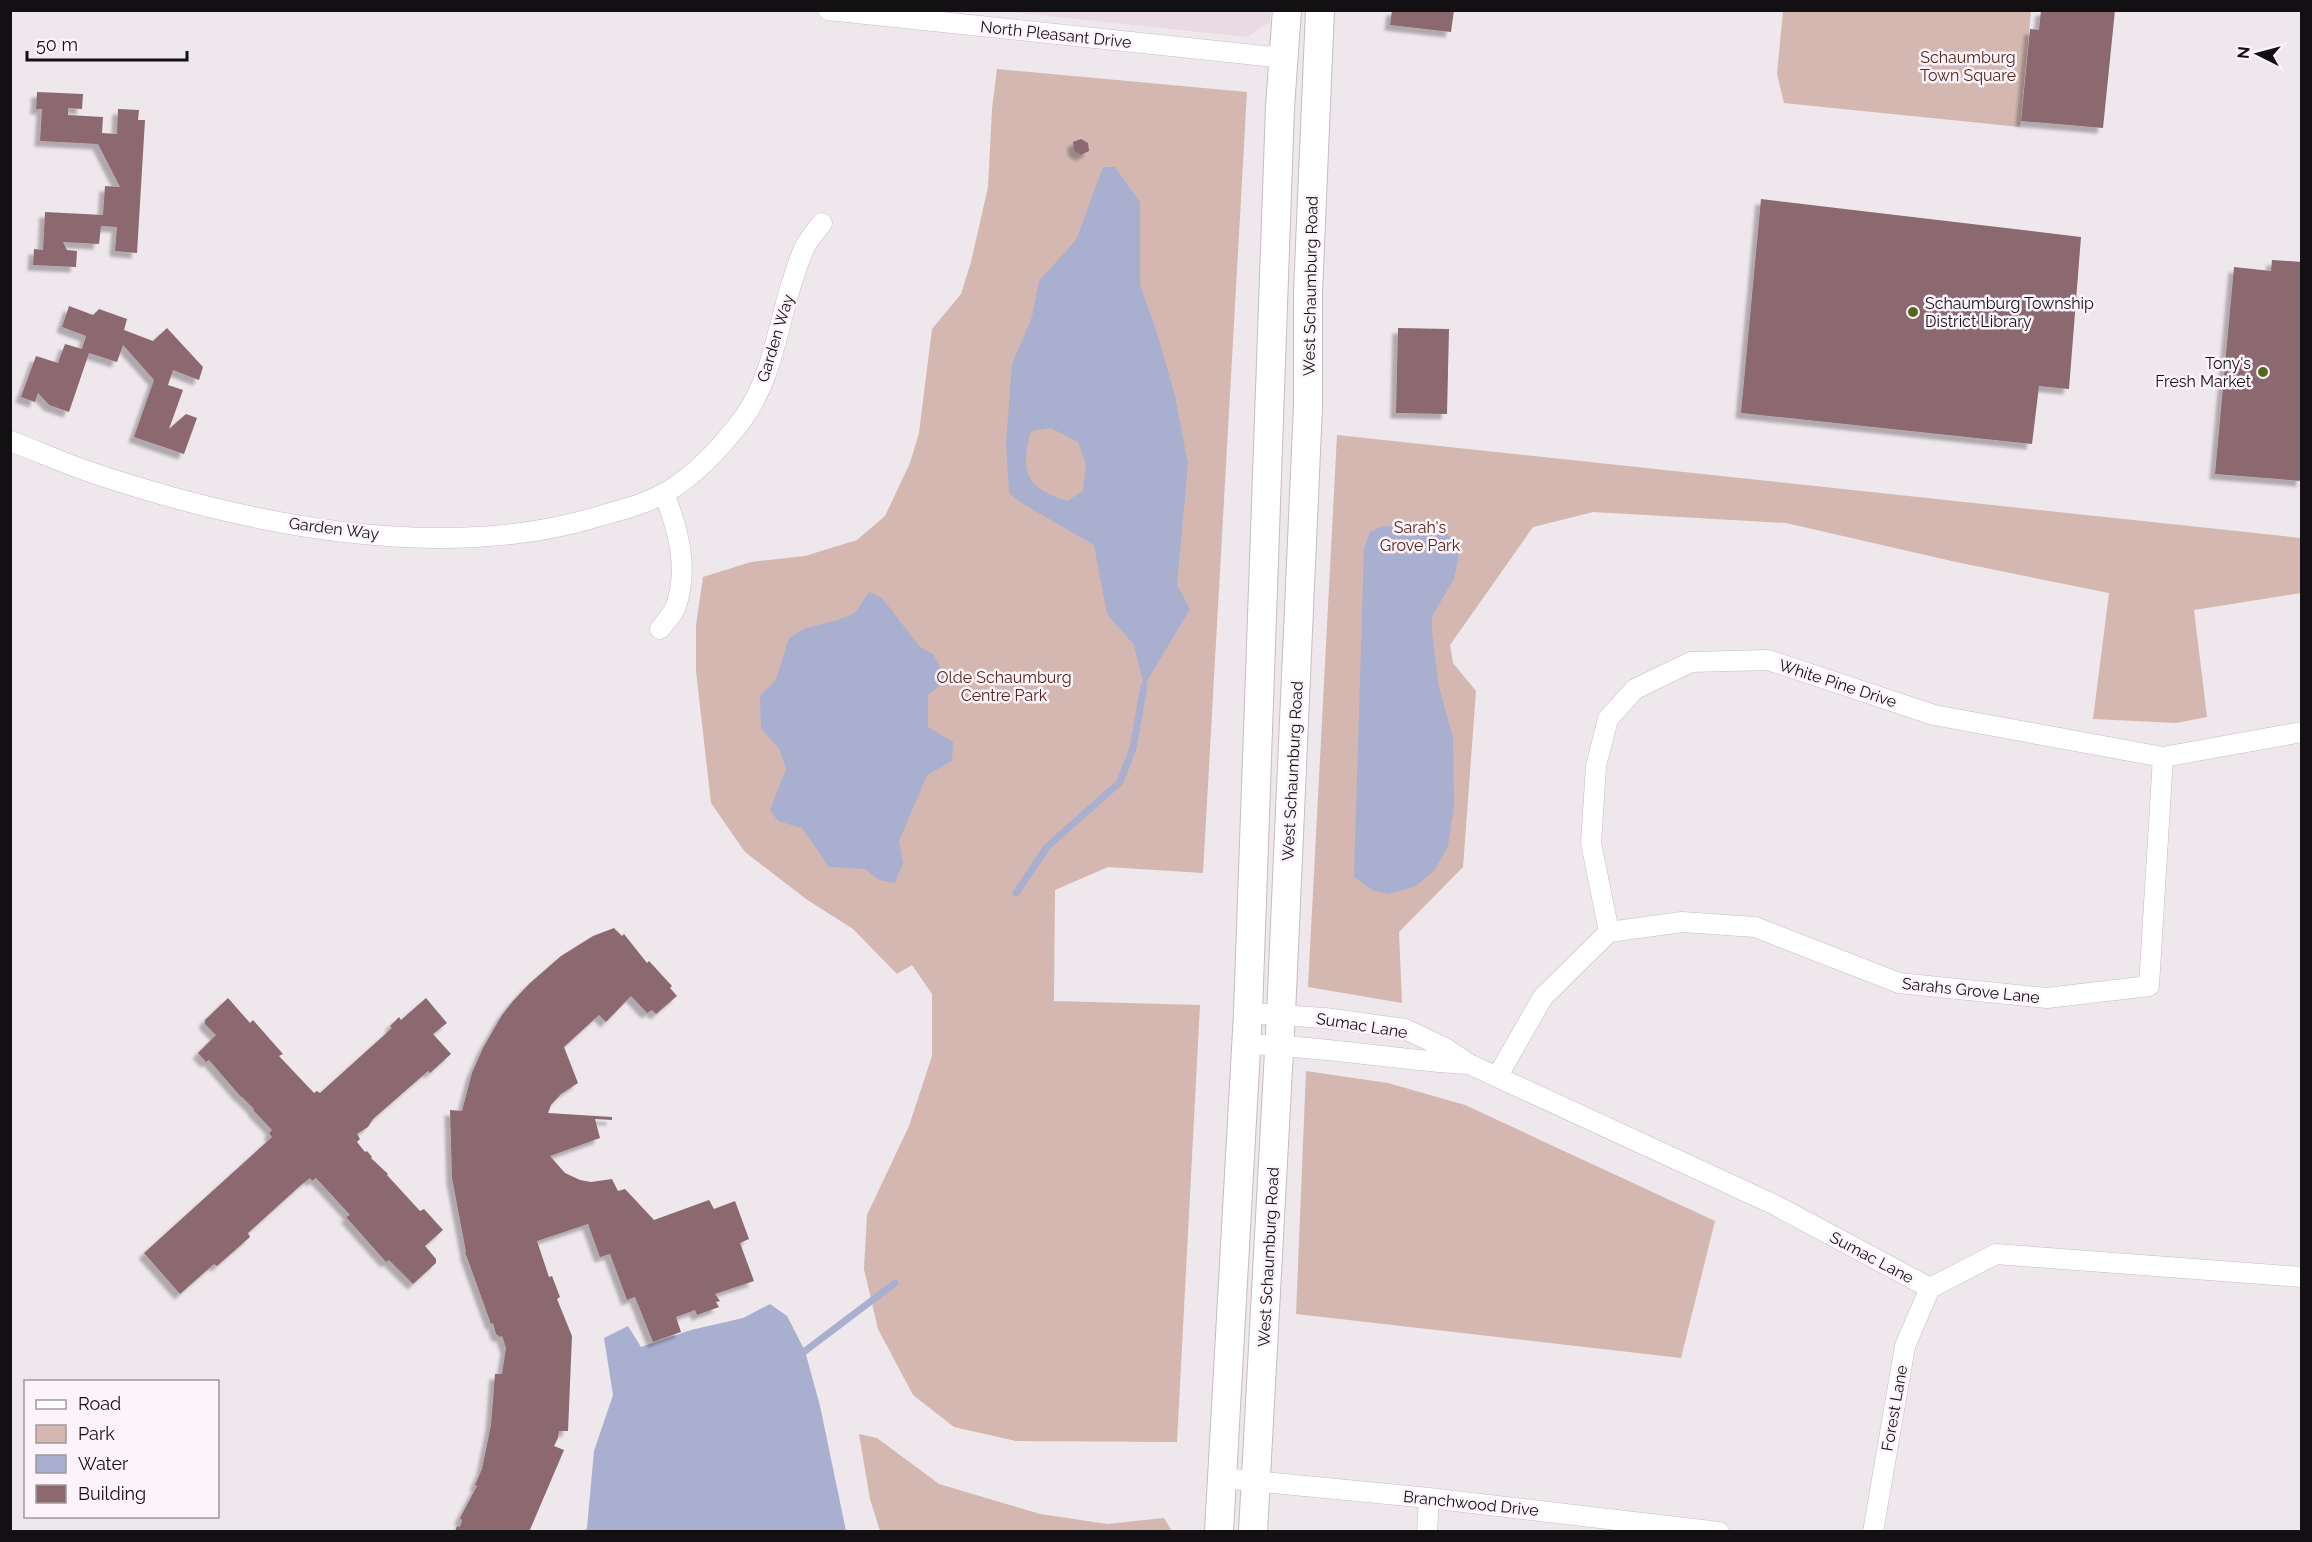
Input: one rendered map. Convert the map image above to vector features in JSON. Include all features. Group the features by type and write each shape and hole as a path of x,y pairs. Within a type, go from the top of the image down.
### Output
{"main road":[{"name":"West Schaumburg Road","path":"1219,1532 1248,1013 1280,107 1287,10"},
{"name":"West Schaumburg Road","path":"1252,1532 1281,1014 1307,418 1308,292 1320,10"}],"street":[{"name":"North Pleasant Drive","path":"828,10 1284,58"},
{"name":"Garden Way","path":"10,441 86,471 163,495 285,523 366,534 466,536 547,530 642,503 664,493 690,475 718,447 742,419 764,381 797,267 807,244 822,223"},
{"path":"660,630 675,608 681,582 681,558 676,525 664,493"},
{"name":"White Pine Drive","path":"1610,932 1591,843 1596,766 1608,719 1635,689 1691,662 1768,660 1934,715 2163,757 2301,732"},
{"name":"Sarahs Grove Lane","path":"1610,932 1682,922 1755,927 1899,983 2046,998 2149,986 2163,757"},
{"path":"1497,1077 1544,997 1610,932"},
{"name":"Sumac Lane","path":"1248,1013 1281,1014 1405,1029 1445,1048 1469,1064 1775,1204 1930,1288 1996,1254 2301,1276"},
{"name":"Sumac Lane","path":"1246,1044 1279,1045 1428,1062 1469,1064"},
{"name":"Forest Lane","path":"1873,1532 1905,1347 1930,1288"},
{"name":"Branchwood Drive","path":"1222,1478 1429,1498 1719,1532"},
{"path":"1427,1532 1429,1498"}],"shaded area":[{"path":"1270,10 1270,22 1247,37 1011,11"}],"green space":[{"name":"Schaumburg Town Square","path":"1783,11 2031,11 2020,127 1784,103 1777,74"},
{"name":"Olde Schaumburg Centre Park","path":"997,69 1247,92 1203,873 1108,867 1055,890 1054,1001 1200,1005 1177,1442 1016,1441 954,1427 913,1395 878,1329 864,1269 867,1215 909,1126 932,1056 932,994 912,965 897,974 853,929 806,899 745,852 711,803 696,671 696,625 703,577 751,562 805,556 857,540 885,516 910,463 919,433 932,329 961,294 971,262 988,187 992,109"},
{"name":"Sarah's Grove Park","path":"1337,435 2301,538 2301,593 2194,610 2207,717 2176,723 2093,719 2109,593 1956,562 1786,523 1593,512 1533,527 1450,645 1453,663 1476,691 1463,867 1399,932 1402,1003 1308,987"},
{"path":"1306,1071 1388,1083 1465,1105 1715,1221 1681,1358 1296,1314"},
{"path":"859,1434 877,1438 939,1484 1040,1514 1107,1524 1164,1518 1172,1531 880,1531 870,1499"}],"water":[{"path":"1103,167 1115,167 1140,202 1140,285 1175,396 1188,464 1177,585 1190,609 1144,686 1134,645 1107,614 1094,545 1023,504 1009,493 1006,444 1012,364 1032,317 1039,281 1076,240","holes":["1051,428 1078,442 1086,464 1083,491 1067,501 1053,496 1034,484 1026,467 1031,431"]},
{"path":"1383,526 1428,527 1447,533 1459,554 1454,579 1432,616 1439,687 1453,738 1454,806 1448,846 1434,871 1414,887 1388,894 1372,890 1354,877 1364,548 1370,532"},
{"path":"869,592 882,598 920,647 933,654 947,679 928,695 928,727 953,742 952,761 927,775 899,841 903,863 895,883 879,880 865,869 829,867 802,828 778,821 770,810 786,769 780,750 761,728 760,696 776,680 789,638 805,628 838,620 855,613"},
{"path":"770,1304 787,1316 805,1351 820,1406 846,1531 585,1531 594,1451 613,1395 604,1338 628,1326 641,1347 691,1330 743,1318"}],"building":[{"path":"1392,10 1454,10 1451,32 1390,25"},
{"path":"2041,10 2115,10 2103,128 2021,121 2030,29 2039,30"},
{"path":"37,92 83,94 82,109 68,108 68,115 103,117 102,133 117,134 118,109 139,110 138,120 145,120 137,253 115,251 117,227 101,226 99,244 63,242 67,250 77,251 76,267 33,265 34,249 43,250 45,212 103,215 105,186 120,187 98,144 40,141 42,109 36,109"},
{"path":"1081,139 1088,143 1089,151 1081,155 1074,151 1073,142"},
{"name":"Schaumburg Township District Library","path":"1761,199 2081,237 2069,389 2039,386 2032,444 1741,413"},
{"name":"Tony's Fresh Market","path":"2272,260 2302,262 2302,481 2215,474 2234,267 2271,271"},
{"path":"69,306 93,315 99,309 127,319 124,330 153,341 167,328 203,367 199,380 173,370 168,385 183,390 169,429 186,414 197,418 184,454 134,437 154,380 123,345 117,362 89,353 69,412 49,405 38,393 35,402 21,397 36,356 58,363 65,344 82,349 86,336 62,327"},
{"path":"1398,328 1449,329 1447,414 1396,413"},
{"path":"614,928 622,936 624,934 647,963 649,961 672,986 670,988 677,996 656,1014 652,1010 647,1013 631,996 606,1022 599,1015 564,1047 578,1083 561,1094 551,1105 548,1113 612,1117 612,1120 595,1119 600,1138 550,1156 565,1173 580,1180 591,1182 612,1179 618,1191 625,1189 654,1220 709,1200 714,1209 735,1201 749,1239 740,1243 754,1281 715,1294 720,1301 716,1302 719,1307 697,1315 695,1310 676,1317 681,1332 653,1342 635,1297 627,1300 610,1254 600,1257 588,1224 537,1241 549,1277 552,1276 560,1297 557,1299 572,1336 568,1431 559,1431 554,1446 564,1450 529,1532 455,1532 457,1526 460,1527 462,1520 460,1518 477,1486 475,1485 482,1469 491,1425 495,1374 502,1374 506,1348 502,1336 496,1334 493,1323 491,1324 465,1252 452,1178 450,1110 462,1111 472,1073 483,1048 513,1001 561,956 593,936"},
{"path":"228,998 250,1023 253,1020 283,1054 279,1056 314,1093 317,1091 320,1093 392,1028 390,1026 399,1017 401,1020 426,998 447,1023 433,1034 451,1054 430,1073 428,1071 373,1119 368,1127 357,1134 360,1139 357,1142 365,1152 367,1151 420,1211 424,1209 443,1230 425,1246 436,1259 436,1263 413,1284 389,1260 386,1262 346,1217 350,1215 316,1178 312,1181 310,1178 301,1185 248,1233 250,1237 180,1294 144,1253 272,1137 269,1133 272,1130 254,1109 209,1060 206,1062 198,1053 216,1035 205,1024 205,1020"}],"waterway":[{"path":"1016,893 1047,847 1120,782 1133,748 1144,686"},
{"path":"805,1351 895,1283"}],"place":[{"name":"Schaumburg Township District Library","path":"1913,312"},
{"name":"Tony's Fresh Market","path":"2263,372"}]}
